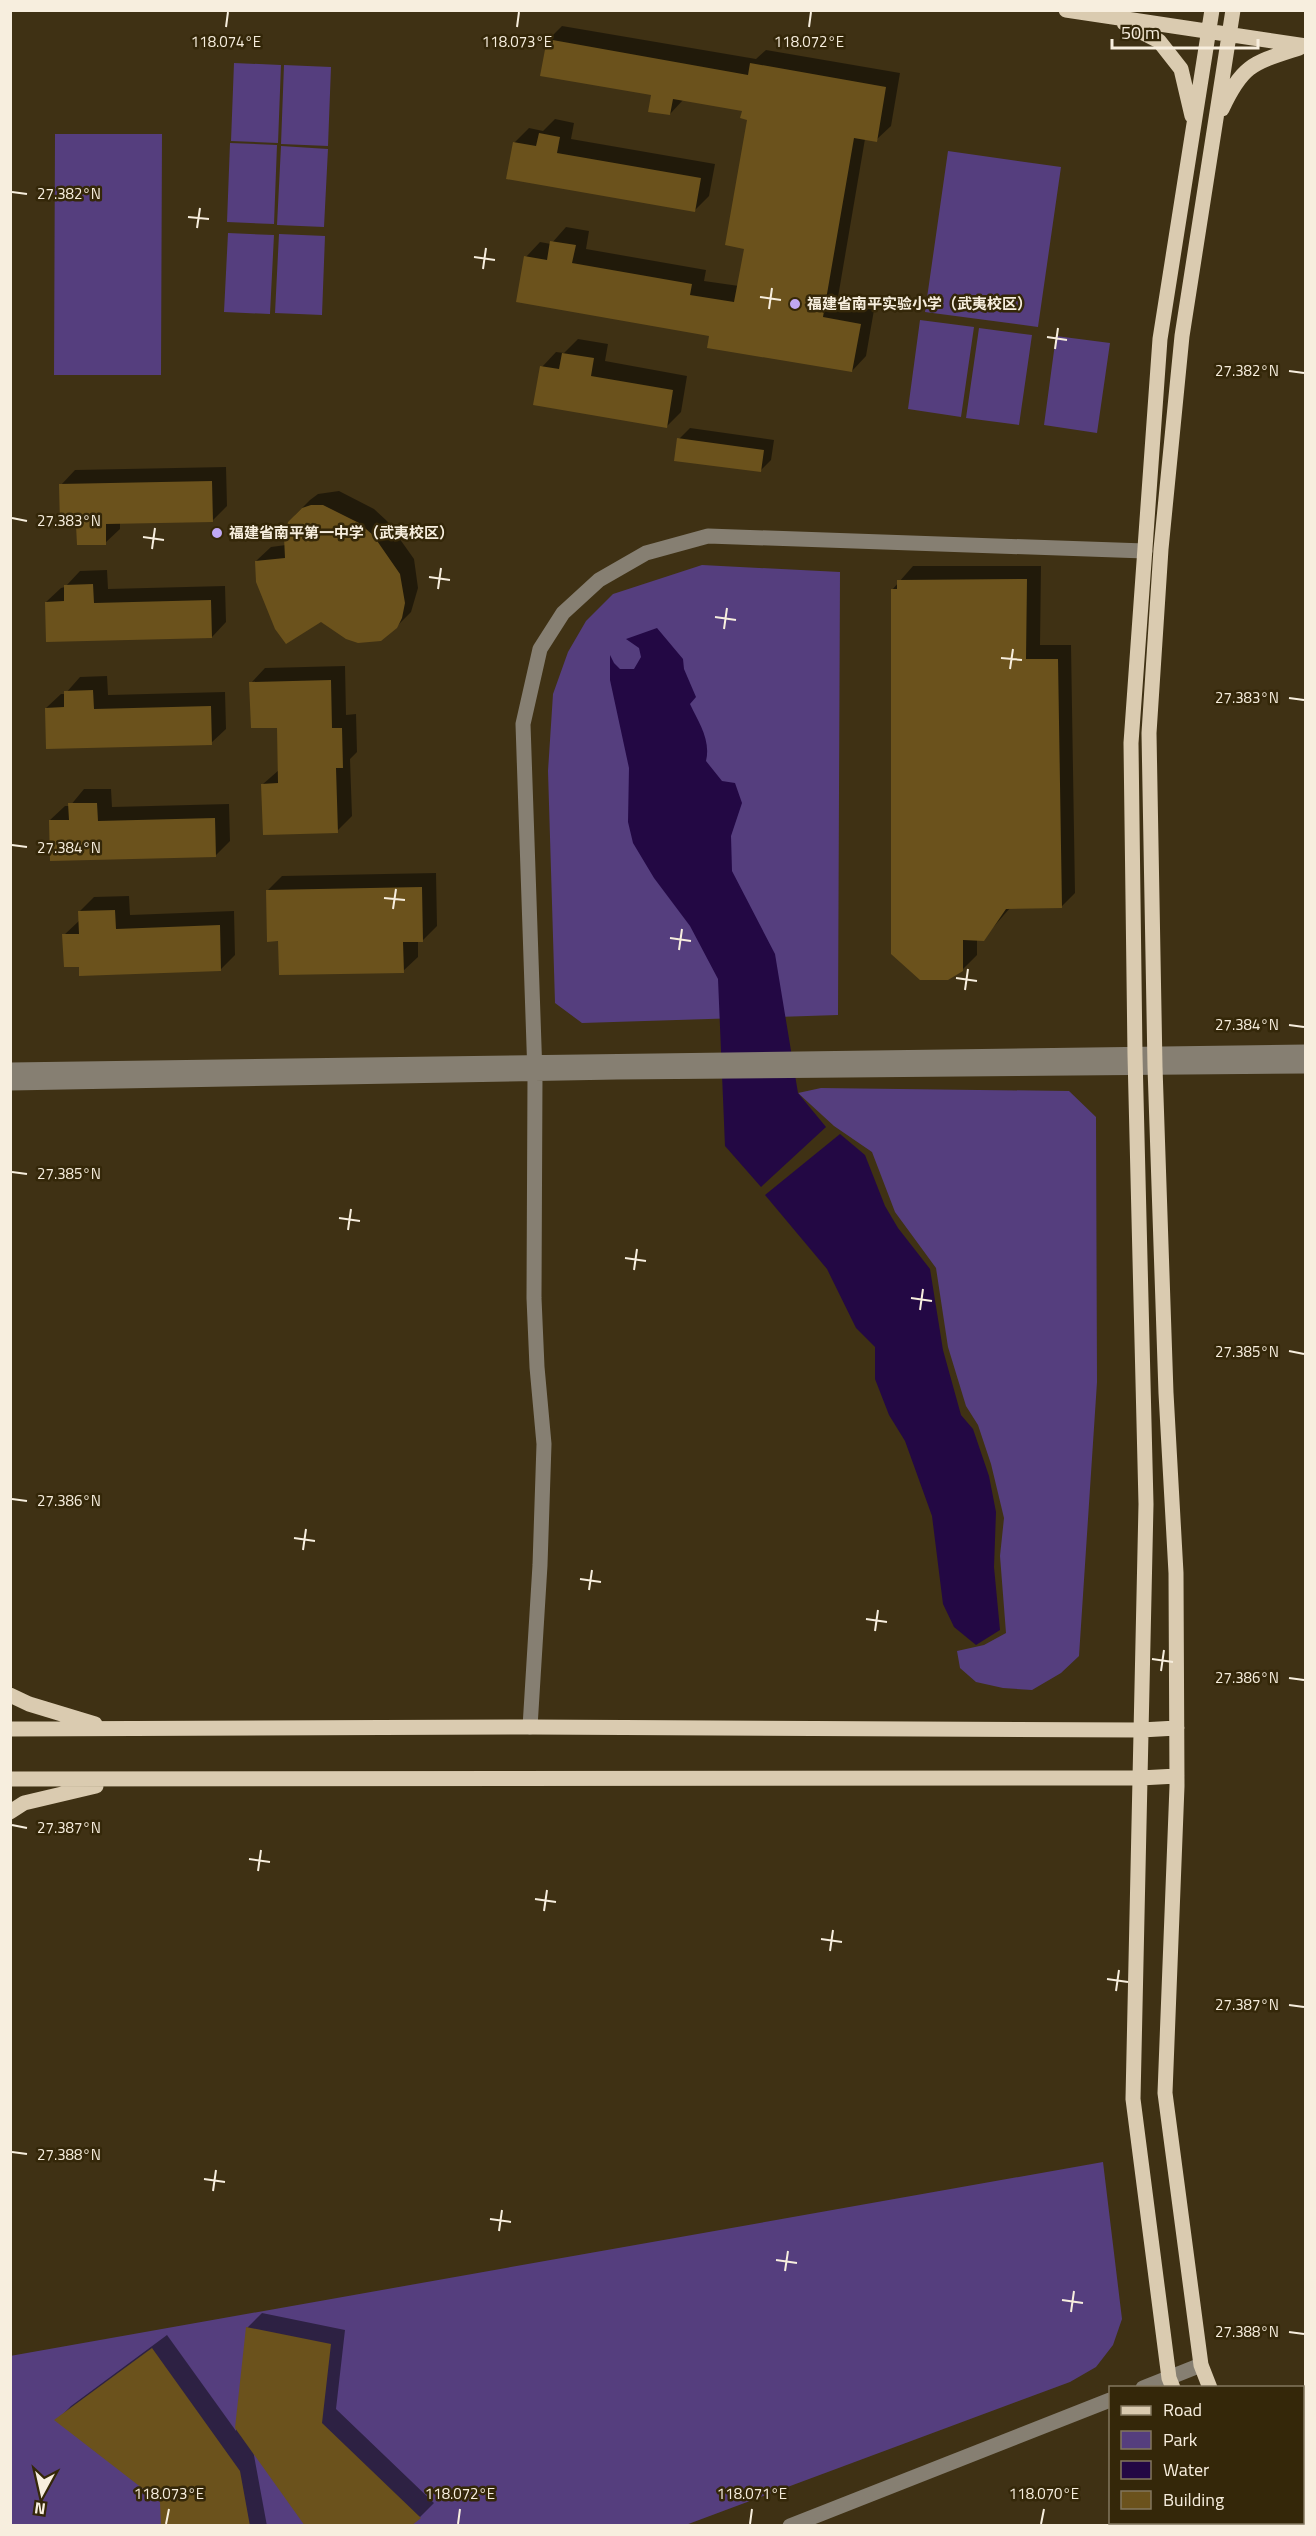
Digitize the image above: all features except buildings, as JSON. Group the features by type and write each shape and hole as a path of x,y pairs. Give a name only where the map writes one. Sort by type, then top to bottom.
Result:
{"main road":[{"path":"1066,10 1305,46"},
{"path":"1171,2383 1133,2099 1146,1504 1135,1061 1131,743 1160,339 1212,10"},
{"path":"1209,2386 1201,2365 1165,2093 1177,1776 1176,1573 1166,1393 1155,1061 1149,733 1161,549 1182,336 1233,10"},
{"path":"1114,18 1159,41 1181,69 1194,126"},
{"path":"1214,126 1235,82 1256,62 1305,46"},
{"path":"10,1695 47,1710 115,1729"},
{"path":"10,1729 530,1727 1141,1730 1177,1728"},
{"path":"10,1779 1140,1778 1177,1776"},
{"path":"10,1812 24,1803 64,1792 133,1779"}],"street":[{"path":"530,1727 540,1565 544,1444 534,1298 534,1068 524,724 540,650 563,613 599,580 646,553 708,536 1145,551"},
{"path":"1155,1061 1305,1052"},
{"path":"10,1070 534,1068 1135,1061 1305,1066"},
{"path":"10,1083 534,1068"},
{"path":"1154,2386 1171,2383 1201,2365"},
{"path":"790,2526 1109,2400"}],"green space":[{"path":"234,63 281,65 278,143 231,141"},
{"path":"284,65 331,67 328,146 281,144"},
{"path":"55,134 162,134 161,375 54,375"},
{"path":"230,143 277,145 274,224 227,222"},
{"path":"281,146 328,149 324,227 277,225"},
{"path":"948,151 1061,167 1038,327 925,312"},
{"path":"228,233 274,235 270,314 224,312"},
{"path":"279,234 325,236 322,315 275,313"},
{"path":"920,320 974,327 961,417 908,409"},
{"path":"979,328 1032,335 1019,425 966,418"},
{"path":"1056,336 1110,343 1097,433 1044,425"},
{"path":"702,565 840,572 838,1015 582,1023 555,1003 548,771 553,694 568,652 586,621 613,594"},
{"path":"821,1088 1069,1091 1096,1117 1097,1382 1079,1656 1061,1673 1032,1690 1003,1688 976,1682 960,1668 957,1651 984,1645 1006,1633 1000,1556 1004,1518 991,1464 978,1425 966,1406 948,1347 936,1268 895,1212 872,1152 834,1126 798,1093"},
{"path":"1103,2162 1122,2319 1113,2345 1096,2367 1070,2382 683,2526 12,2525 10,2356"}],"water":[{"path":"657,628 683,659 684,669 696,697 690,704 706,739 706,761 722,781 735,783 742,803 731,836 732,871 775,954 798,1093 826,1127 761,1187 725,1146 718,979 690,926 654,878 633,843 628,822 629,768 610,680 610,655 620,669 634,669 641,657 639,648 626,639"},
{"path":"840,1134 865,1155 885,1206 898,1228 930,1269 943,1350 961,1415 973,1429 989,1476 996,1512 994,1567 1000,1630 976,1645 954,1627 943,1604 932,1516 905,1441 889,1415 875,1379 875,1347 856,1328 827,1269 765,1195"}],"place":[{"name":"福建省南平实验小学（武夷校区）","path":"795,304"},
{"name":"福建省南平第一中学（武夷校区）","path":"217,533"}]}
